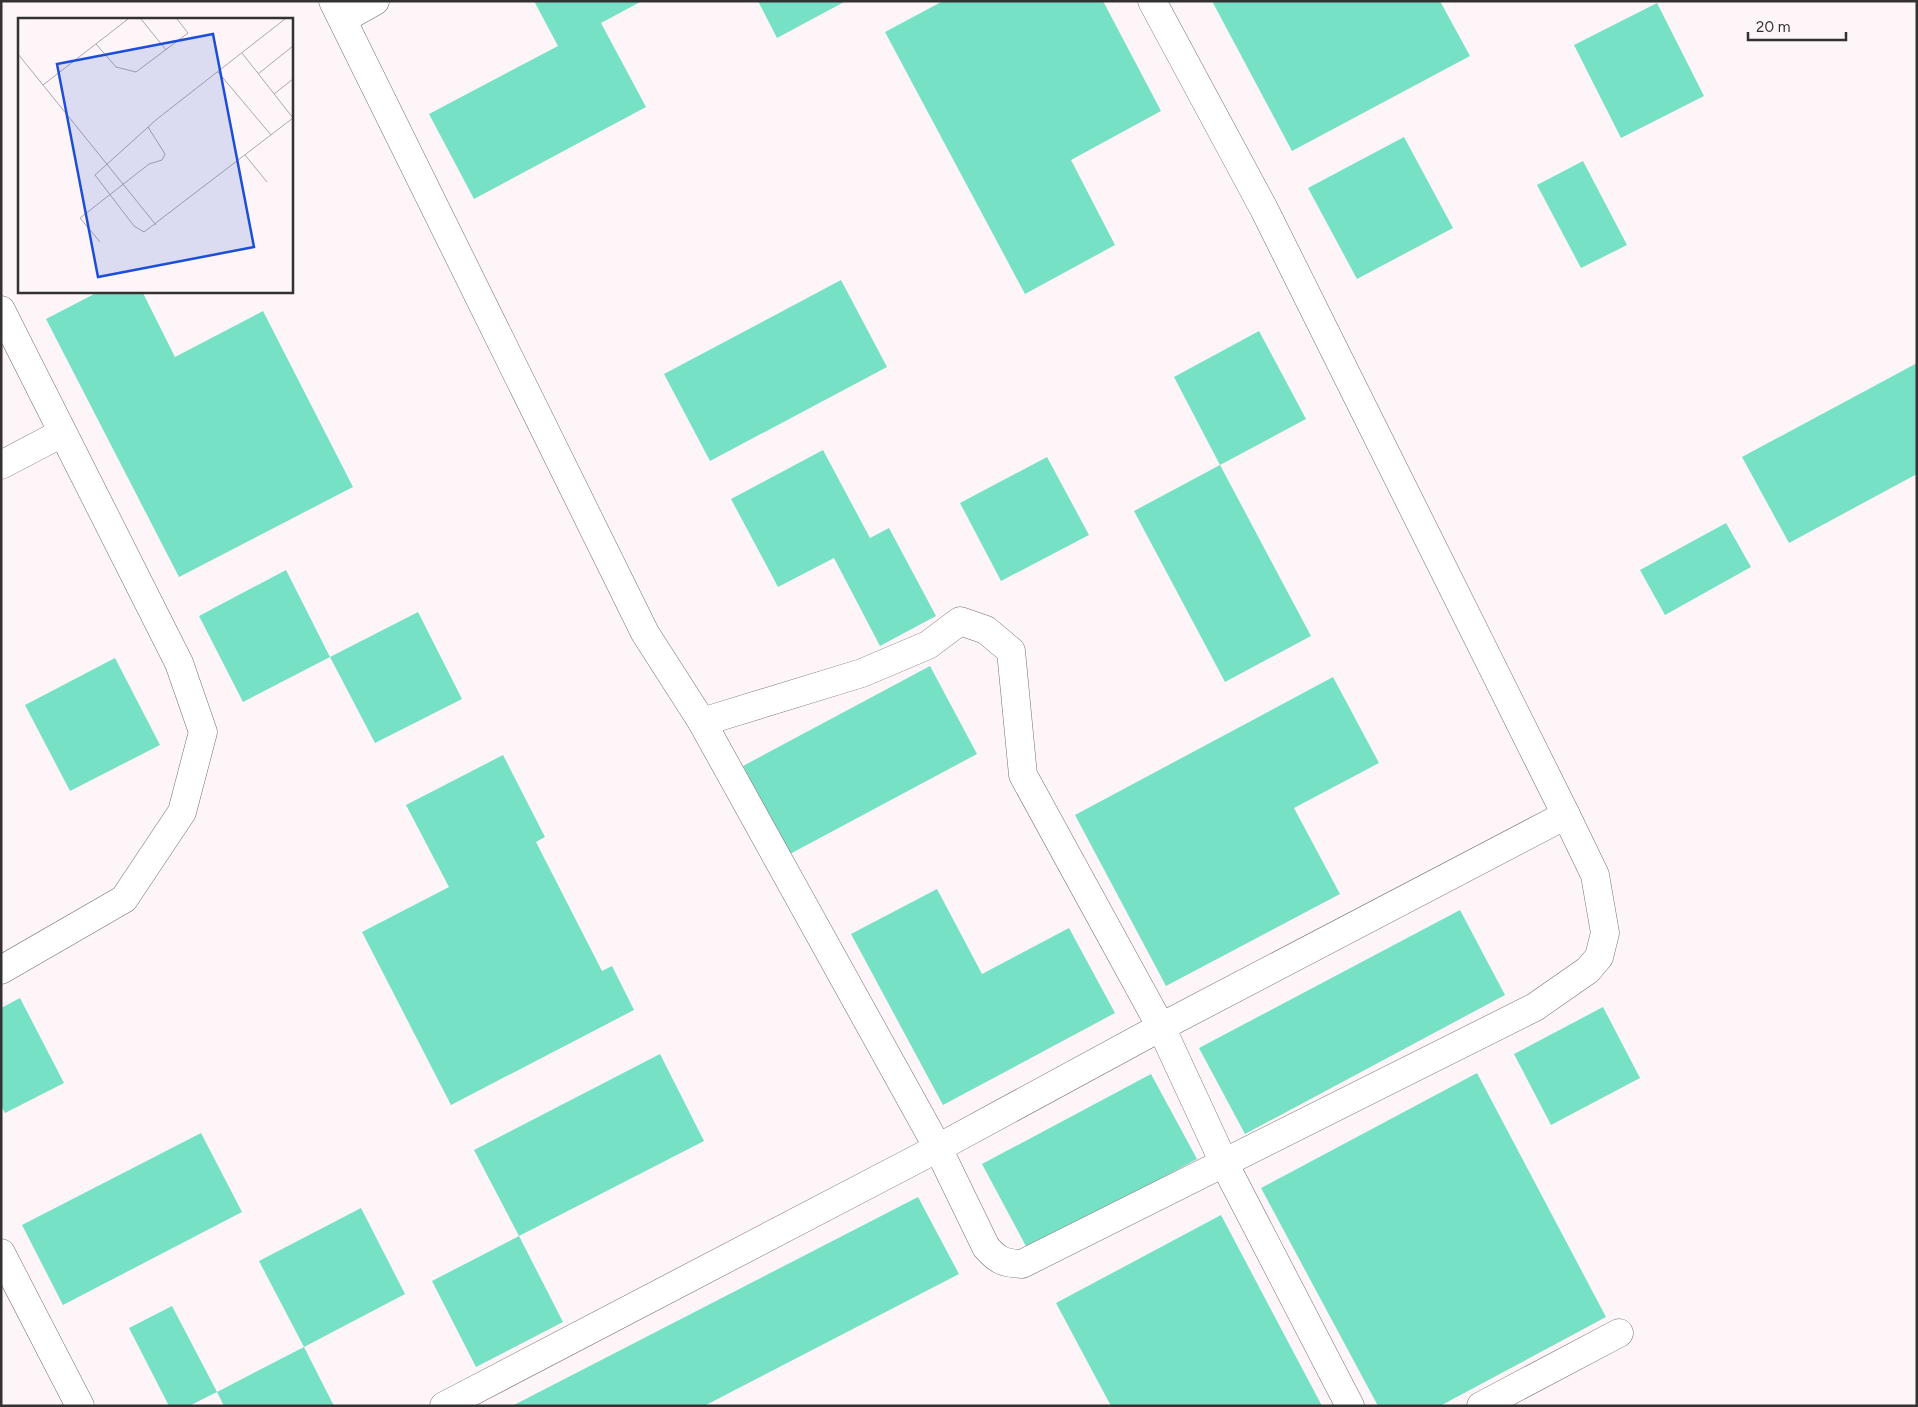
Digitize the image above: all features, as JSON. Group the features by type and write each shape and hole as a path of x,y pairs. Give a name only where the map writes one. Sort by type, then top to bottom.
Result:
{"street":[{"path":"375,1 338,10 645,633 702,722 938,1148 986,1248 995,1258 1007,1263 1022,1264 1535,1007 1588,970 1599,957 1605,933 1595,875 1566,815 1264,209 1152,1"},
{"path":"1,310 179,663 203,732 182,812 124,899 1,970"},
{"path":"1,465 62,433"},
{"path":"702,722 862,673 928,645 960,622 986,630 1011,651 1023,774 1161,1027 1224,1163 1350,1406"},
{"path":"444,1406 938,1148 1161,1027 1566,815"},
{"path":"1,1253 80,1406"},
{"path":"1481,1406 1619,1333"}],"building":[{"path":"534,1 642,1 601,23 646,107 474,199 429,114 558,46"},
{"path":"758,1 846,1 777,38"},
{"path":"943,1 1103,1 1161,111 1071,160 1115,245 1025,294 885,32"},
{"path":"1212,1 1440,1 1470,56 1292,151"},
{"path":"1657,3 1704,96 1621,138 1574,45"},
{"path":"1404,137 1453,228 1357,279 1308,188"},
{"path":"1583,161 1627,245 1581,268 1537,185"},
{"path":"841,280 887,367 710,461 664,374"},
{"path":"98,292 142,292 175,357 263,311 353,487 179,577 46,319"},
{"path":"1259,331 1306,419 1220,465 1174,377"},
{"path":"1917,363 1917,474 1789,543 1742,457"},
{"path":"823,450 870,538 889,528 936,616 880,646 834,558 778,587 731,499"},
{"path":"1047,457 1089,535 1001,581 960,503"},
{"path":"1220,465 1311,636 1225,682 1134,511"},
{"path":"1726,523 1751,567 1665,615 1640,570"},
{"path":"286,570 330,657 243,702 199,616"},
{"path":"418,612 462,699 375,743 330,657"},
{"path":"115,658 160,745 70,791 25,705"},
{"path":"930,666 977,754 790,854 743,766"},
{"path":"1333,677 1379,763 1294,808 1340,894 1166,986 1075,815"},
{"path":"503,755 545,837 536,842 602,971 612,966 634,1010 451,1105 362,932 449,887 406,805"},
{"path":"937,889 982,974 1069,928 1115,1013 943,1105 851,934"},
{"path":"1460,910 1505,995 1245,1134 1199,1048"},
{"path":"20,998 64,1083 5,1113 1,1106 1,1008"},
{"path":"1603,1007 1640,1078 1551,1125 1514,1054"},
{"path":"660,1054 704,1141 519,1236 474,1150"},
{"path":"1477,1073 1606,1317 1440,1406 1378,1406 1261,1188"},
{"path":"1151,1074 1197,1159 1028,1250 982,1164"},
{"path":"201,1133 242,1212 63,1305 22,1225"},
{"path":"918,1197 959,1274 704,1406 512,1406"},
{"path":"361,1208 405,1294 304,1347 259,1261"},
{"path":"1221,1215 1322,1406 1111,1406 1056,1303"},
{"path":"519,1236 563,1322 476,1367 432,1281"},
{"path":"172,1306 217,1392 189,1406 169,1406 129,1328"},
{"path":"304,1347 334,1406 224,1406 217,1392"}]}
